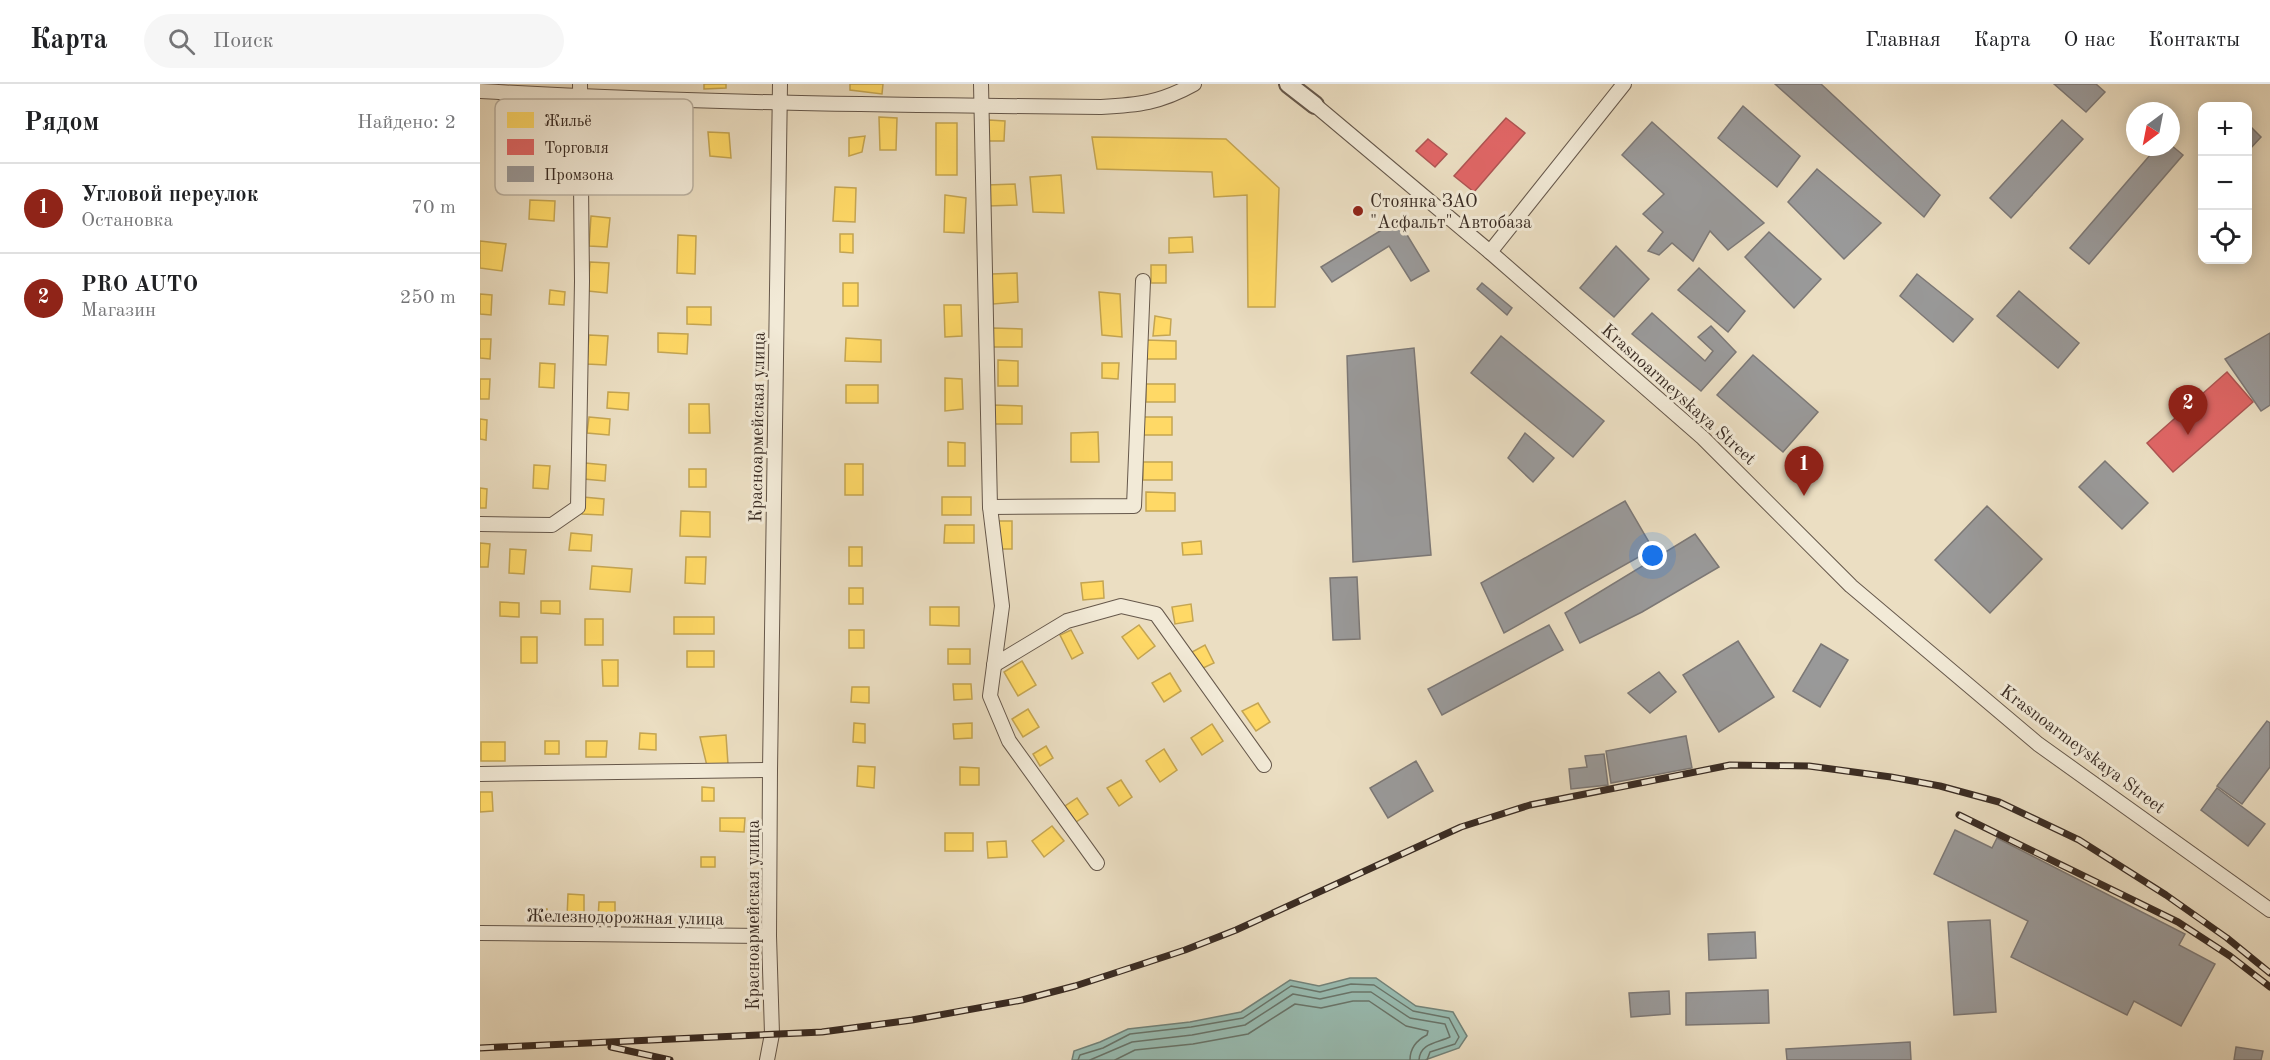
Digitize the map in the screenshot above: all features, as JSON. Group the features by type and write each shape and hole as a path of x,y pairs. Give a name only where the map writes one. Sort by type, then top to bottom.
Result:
{"street":[{"name":"Красноармейская улица","path":"767,1060 772,1034 770,770 780,84"},
{"path":"981,84 990,507 1002,606 990,696 1009,741 1097,863"},
{"path":"480,91 580,91 780,103 1101,107 1140,104 1171,97 1194,84"},
{"name":"Krasnoarmeyskaya Street","path":"1288,84 1490,252 1703,438 1851,586 2038,744 2270,910"},
{"path":"1490,252 1624,84"},
{"path":"480,524 552,525 578,507 581,195"},
{"path":"990,507 1134,506 1143,281"},
{"path":"994,665 1067,621 1121,606 1156,614 1264,765"},
{"path":"480,774 770,770"},
{"name":"Железнодорожная улица","path":"480,933 770,936"}],"water":[{"path":"1350,978 1376,978 1416,1006 1453,1012 1467,1036 1459,1048 1425,1060 1072,1060 1074,1051 1128,1029 1190,1022 1241,1012 1290,980 1319,986"}],"building: Жильё":[{"path":"704,84 726,84 726,88 704,89"},
{"path":"850,84 883,84 882,94 850,90"},
{"path":"879,117 897,118 896,150 880,150"},
{"path":"989,120 1005,121 1004,141 989,141"},
{"path":"936,123 957,123 957,175 936,175"},
{"path":"708,132 729,133 731,158 710,156"},
{"path":"865,136 862,152 849,156 849,138"},
{"path":"1092,137 1226,139 1279,188 1275,307 1248,307 1247,195 1214,197 1212,172 1097,169"},
{"path":"1061,175 1064,213 1033,212 1030,177"},
{"path":"1015,184 1017,205 988,206 987,185"},
{"path":"835,187 856,188 855,222 833,221"},
{"path":"945,195 966,198 964,233 944,232"},
{"path":"530,200 555,201 554,221 529,219"},
{"path":"591,216 610,218 607,247 589,246"},
{"path":"840,234 853,234 853,253 840,252"},
{"path":"678,235 696,236 695,274 677,273"},
{"path":"1192,237 1193,252 1169,253 1169,238"},
{"path":"480,241 506,244 502,271 480,268"},
{"path":"590,262 609,263 607,293 588,291"},
{"path":"1151,265 1166,265 1166,283 1151,283"},
{"path":"1017,273 1018,302 993,304 992,274"},
{"path":"843,283 858,283 858,306 843,306"},
{"path":"550,290 565,292 564,305 549,304"},
{"path":"1099,292 1120,294 1122,337 1102,335"},
{"path":"480,294 492,295 491,315 480,314"},
{"path":"944,305 961,305 962,336 945,337"},
{"path":"687,307 711,307 711,325 687,324"},
{"path":"1155,316 1171,319 1170,335 1153,336"},
{"path":"993,328 1022,329 1022,347 992,347"},
{"path":"658,333 688,334 687,354 658,352"},
{"path":"589,335 608,336 606,365 587,364"},
{"path":"846,338 881,340 881,362 845,361"},
{"path":"480,339 491,339 490,359 480,358"},
{"path":"1146,340 1176,341 1176,359 1146,359"},
{"path":"998,360 1018,361 1018,386 998,386"},
{"path":"540,363 555,364 554,388 539,387"},
{"path":"1102,363 1119,363 1118,379 1102,378"},
{"path":"945,378 962,379 963,409 945,411"},
{"path":"480,379 490,379 489,399 480,399"},
{"path":"1146,384 1175,384 1175,402 1146,402"},
{"path":"846,385 878,385 878,403 846,403"},
{"path":"608,392 629,393 628,410 607,408"},
{"path":"689,404 709,404 710,433 689,433"},
{"path":"993,405 1022,406 1022,424 993,424"},
{"path":"589,417 610,419 609,435 587,433"},
{"path":"1143,417 1172,417 1172,435 1143,435"},
{"path":"480,419 487,420 486,440 480,439"},
{"path":"1098,432 1099,462 1071,462 1071,433"},
{"path":"948,442 965,443 965,466 948,466"},
{"path":"1143,462 1172,462 1172,480 1143,480"},
{"path":"585,463 606,465 605,481 584,479"},
{"path":"845,464 863,464 863,495 845,495"},
{"path":"534,465 550,466 548,489 533,488"},
{"path":"689,469 706,469 706,487 689,487"},
{"path":"480,488 487,489 486,508 480,508"},
{"path":"1146,492 1175,493 1175,511 1146,511"},
{"path":"583,497 604,499 603,515 582,514"},
{"path":"942,497 971,497 971,515 942,515"},
{"path":"681,511 710,512 710,537 680,536"},
{"path":"997,521 1012,521 1012,549 996,549"},
{"path":"945,525 974,525 974,543 944,543"},
{"path":"571,533 592,535 591,551 569,550"},
{"path":"1201,541 1202,554 1183,555 1182,543"},
{"path":"480,543 490,544 488,567 480,567"},
{"path":"849,547 862,547 862,566 849,566"},
{"path":"510,549 526,550 524,574 509,573"},
{"path":"686,557 706,557 705,584 685,583"},
{"path":"592,566 632,569 630,592 590,589"},
{"path":"1103,581 1104,598 1083,600 1081,583"},
{"path":"849,588 863,588 863,604 849,604"},
{"path":"541,601 560,601 560,614 541,613"},
{"path":"500,602 519,603 519,617 500,616"},
{"path":"1191,604 1193,621 1175,624 1172,607"},
{"path":"930,607 959,607 959,626 930,625"},
{"path":"674,617 714,617 714,634 674,634"},
{"path":"585,619 603,619 603,645 585,645"},
{"path":"1139,625 1155,646 1138,659 1122,637"},
{"path":"849,630 864,630 864,648 849,648"},
{"path":"1071,630 1083,653 1072,659 1060,635"},
{"path":"521,637 537,637 537,663 521,663"},
{"path":"1205,645 1214,663 1201,669 1192,652"},
{"path":"948,649 970,649 970,664 948,664"},
{"path":"687,651 714,651 714,667 687,667"},
{"path":"602,660 618,660 618,686 603,686"},
{"path":"1022,661 1036,685 1018,696 1004,672"},
{"path":"1170,673 1181,691 1164,702 1152,683"},
{"path":"953,684 971,684 972,699 954,700"},
{"path":"852,687 869,687 869,703 851,702"},
{"path":"1258,703 1270,722 1256,731 1242,711"},
{"path":"1028,709 1039,727 1023,737 1012,719"},
{"path":"854,723 865,724 865,743 853,742"},
{"path":"972,723 972,738 954,739 953,724"},
{"path":"1212,724 1223,741 1202,755 1191,738"},
{"path":"640,733 656,734 656,750 639,749"},
{"path":"726,735 728,764 707,766 700,737"},
{"path":"545,741 559,741 559,754 545,754"},
{"path":"586,741 607,741 606,757 586,757"},
{"path":"481,742 505,742 505,761 481,761"},
{"path":"1046,746 1053,758 1040,766 1033,754"},
{"path":"1164,749 1177,770 1160,782 1146,761"},
{"path":"858,766 875,767 874,788 857,786"},
{"path":"960,767 979,768 979,785 960,785"},
{"path":"1121,780 1132,797 1119,806 1107,788"},
{"path":"702,787 714,788 714,801 702,801"},
{"path":"480,792 492,792 493,811 480,812"},
{"path":"1077,798 1088,814 1076,822 1065,806"},
{"path":"720,818 745,818 744,832 720,831"},
{"path":"1052,826 1064,841 1044,857 1032,841"},
{"path":"945,833 973,833 973,851 945,851"},
{"path":"1006,841 1007,857 988,858 987,842"},
{"path":"701,857 715,857 715,867 701,867"},
{"path":"568,894 584,895 584,918 567,918"},
{"path":"599,902 615,902 615,919 598,919"},
{"path":"530,909 547,909 547,923 530,923"}],"building: Торговля":[{"path":"1506,118 1525,133 1474,192 1454,176"},
{"path":"1428,139 1447,154 1435,167 1416,151"},
{"path":"2227,372 2253,402 2173,472 2147,443"}],"building: Промзона":[{"path":"1775,84 1821,84 1940,195 1924,217"},
{"path":"2054,84 2096,84 2105,92 2086,112"},
{"path":"1743,106 1800,156 1777,187 1718,138"},
{"path":"2062,120 2083,139 2011,218 1990,198"},
{"path":"1652,122 1764,223 1728,250 1710,231 1693,261 1672,243 1659,255 1648,251 1663,232 1643,214 1664,194 1622,155"},
{"path":"2252,128 2261,137 2252,147"},
{"path":"2180,152 2183,155 2089,264 2070,248 2149,156 2180,156"},
{"path":"1817,169 1881,223 1844,259 1788,202"},
{"path":"1398,220 1429,271 1411,281 1389,246 1332,282 1321,267"},
{"path":"1769,232 1821,279 1794,308 1745,257"},
{"path":"1616,246 1649,279 1614,317 1580,288"},
{"path":"1699,268 1745,311 1728,332 1678,290"},
{"path":"1917,274 1973,319 1953,342 1900,296"},
{"path":"1482,283 1512,308 1507,315 1477,289"},
{"path":"2019,291 2079,343 2058,368 1997,316"},
{"path":"1652,313 1705,361 1713,351 1698,337 1711,326 1736,352 1701,391 1632,334"},
{"path":"2270,333 2270,405 2261,411 2225,359"},
{"path":"1501,336 1604,421 1573,457 1471,373"},
{"path":"1414,348 1431,555 1353,562 1347,356"},
{"path":"1753,355 1818,412 1783,452 1717,395"},
{"path":"1525,433 1554,458 1533,482 1508,458"},
{"path":"2105,461 2148,503 2122,529 2079,487"},
{"path":"1625,501 1653,549 1504,633 1481,583"},
{"path":"1987,506 2042,559 1990,613 1935,560"},
{"path":"1695,534 1719,567 1642,612 1580,643 1565,613"},
{"path":"1357,577 1360,639 1333,640 1330,578"},
{"path":"1549,625 1563,650 1442,715 1428,689"},
{"path":"1738,641 1774,697 1719,732 1683,675"},
{"path":"1821,644 1848,660 1820,707 1793,691"},
{"path":"1659,672 1676,692 1650,713 1628,693"},
{"path":"2267,721 2270,723 2270,767 2242,804 2217,786"},
{"path":"1686,736 1692,768 1611,783 1606,751"},
{"path":"1604,754 1608,785 1571,789 1569,769 1587,767 1585,756"},
{"path":"1416,761 1433,791 1388,818 1370,788"},
{"path":"2217,788 2265,824 2248,846 2201,810"},
{"path":"1955,830 1992,848 1997,838 2185,934 2179,945 2215,964 2181,1026 2134,1001 2127,1015 2011,957 2028,921 1934,874"},
{"path":"1990,920 1996,1012 1954,1015 1948,922"},
{"path":"1755,932 1756,958 1709,960 1708,934"},
{"path":"1768,990 1769,1023 1686,1025 1686,993"},
{"path":"1669,991 1670,1014 1631,1017 1629,993"},
{"path":"1910,1042 1911,1060 1787,1060 1786,1049"},
{"path":"2236,1047 2263,1051 2261,1060 2234,1060"}],"railway":[{"path":"480,1048 822,1032 912,1020 1022,1000 1075,986 1185,950 1236,930 1461,827 1530,805 1730,765 1809,766 1891,777 1940,786 1999,802 2079,840 2166,895 2227,938 2270,973"},
{"path":"1959,815 2178,922 2230,956 2270,987"},
{"path":"611,1047 670,1060"}],"place":[{"name":"Стоянка ЗАО \"Асфальт\" Автобаза","path":"1358,211"},
{"name":"PRO AUTO","path":"2188,435"},
{"name":"Угловой переулок","path":"1804,496"}]}
